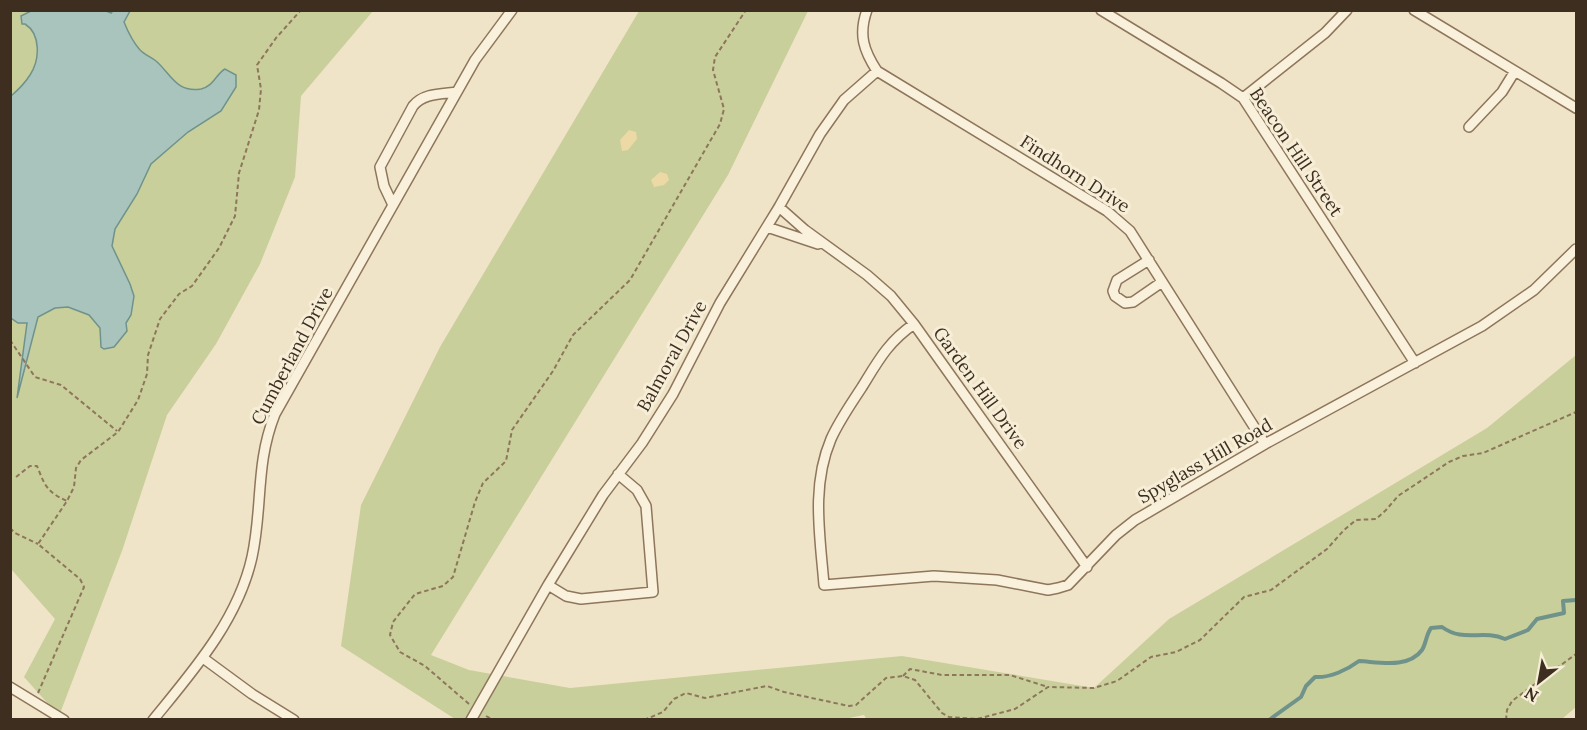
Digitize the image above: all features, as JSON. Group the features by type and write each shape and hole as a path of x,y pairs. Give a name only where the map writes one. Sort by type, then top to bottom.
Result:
{"street":[{"name":"Cumberland Drive","path":"153,720 203,658 230,613 246,579 256,534 261,466 268,432 275,414 475,60 512,10"},
{"path":"867,10 862,40 866,53 877,72"},
{"name":"Beacon Hill Street","path":"1101,10 1221,82 1243,98 1415,363"},
{"path":"1243,98 1325,33 1347,10"},
{"path":"1414,10 1576,108"},
{"path":"1469,127 1502,92 1515,71"},
{"name":"Balmoral Drive","path":"471,720 548,585 618,474 664,409 720,303 832,115 844,100 877,72"},
{"name":"Findhorn Drive","path":"877,72 1107,211 1130,231 1265,444"},
{"path":"393,205 384,186 380,167 413,106 427,96 458,92"},
{"name":"Garden Hill Drive","path":"779,207 891,296 914,324 1087,567"},
{"name":"Garden Hill Drive","path":"767,227 826,246"},
{"name":"Spyglass Hill Road","path":"914,324 887,346 841,422 826,454 821,470 818,501 824,585 934,576 997,580 1048,590 1068,585 1123,528 1265,444 1482,326 1527,295 1576,249"},
{"path":"1149,260 1117,280 1113,291 1115,296 1125,303 1133,302 1162,282"},
{"path":"548,585 566,596 581,599 653,592 646,506 638,490 618,474"},
{"path":"203,658 252,694 294,720"},
{"path":"10,687 64,720"}],"path":[{"path":"38,544 74,488 76,468 81,460 118,432 138,400 147,374 148,355 160,319 178,294 192,286 219,248 235,216 239,173 259,110 261,89 257,65 276,38 301,10"},
{"path":"492,720 476,710 425,666 400,652 390,635 393,622 415,594 443,586 453,577 475,502 483,483 506,461 512,430 554,371 573,335 630,280 720,124 724,109 713,70 715,57 746,10"},
{"path":"10,340 35,377 61,385 118,432"},
{"path":"903,676 910,669 942,675 1010,675 1048,687 1094,688 1117,681 1151,657 1176,652 1200,640 1244,597 1271,590 1328,549 1356,520 1376,519 1398,496 1449,462 1463,456 1483,453 1576,412"},
{"path":"16,477 30,466 37,466 53,495 67,501"},
{"path":"10,528 15,533 38,544 81,579 84,587 34,701"},
{"path":"1506,720 1507,710 1512,702 1576,654"},
{"path":"644,720 663,712 675,699 686,693 705,698 767,686 827,702 856,705 886,678 903,676 915,680 942,714 949,717 977,719 1016,709 1048,687"},
{"path":"566,720 571,720"}],"green space":[{"path":"10,11 373,11 301,96 295,177 260,264 216,344 167,415 122,551 59,716 24,677 55,619 11,569"},
{"path":"639,11 808,11 728,175 431,655 469,670 570,688 902,656 1094,688 1169,619 1487,428 1576,355 1576,707 1562,719 867,720 864,715 839,720 455,719 341,646 361,505 440,347"}],"sand":[{"path":"629,130 636,132 637,139 628,150 622,151 620,140"},
{"path":"660,172 667,174 669,180 664,185 654,187 651,180"}],"water":[{"path":"104,10 111,13 130,11 124,22 135,44 180,85 186,88 201,89 212,83 225,69 236,75 236,87 221,111 188,132 151,164 137,194 115,229 112,246 134,296 131,315 126,323 127,331 114,347 104,349 101,347 100,328 89,315 68,307 55,308 38,317 17,398 27,323 18,323 11,318 11,96 30,75 37,55 34,34 30,28 22,24 21,16 31,11"}],"waterway":[{"path":"1269,720 1301,697 1306,686 1315,677 1338,673 1359,661 1393,663 1409,660 1422,650 1431,628 1442,627 1458,634 1489,635 1505,639 1528,630 1537,619 1564,613 1563,601 1576,600"}]}
